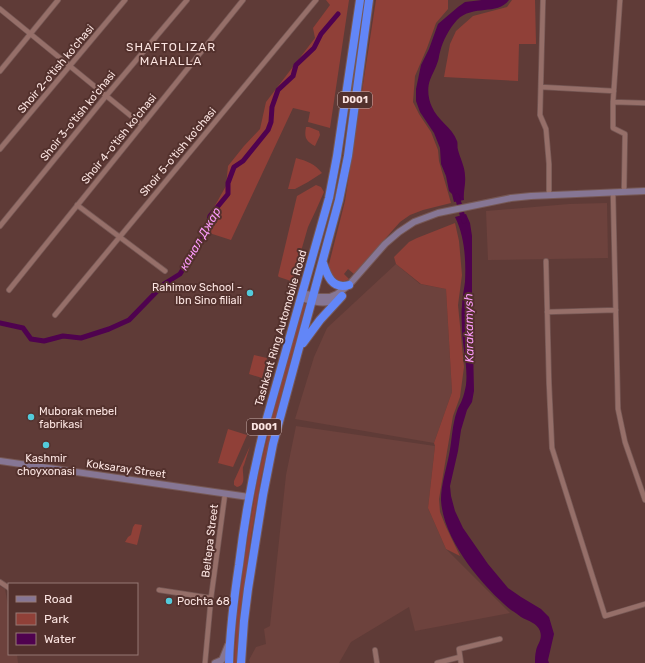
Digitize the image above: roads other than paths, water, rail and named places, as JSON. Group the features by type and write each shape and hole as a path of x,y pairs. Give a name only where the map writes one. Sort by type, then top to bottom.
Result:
{"highway":[{"name":"Tashkent Ring Automobile Road","path":"225,662 230,640 236,582 249,497 263,432 328,198 337,156 360,0"},
{"name":"D001","path":"241,663 248,589 264,489 275,437 339,200 348,156 369,0"},
{"path":"328,198 339,200"},
{"path":"323,262 326,273 332,281 340,286 349,285"},
{"path":"299,350 320,320 342,296"}],"main road":[{"path":"313,298 333,296 340,292 349,285 385,244 399,232 421,219 479,206 549,195 645,191"},
{"path":"302,295 313,298 319,302 337,300 389,245 402,234 424,221 447,212"},
{"name":"Koksaray Street","path":"0,461 249,497"},
{"path":"215,663 225,662"}],"street":[{"path":"0,71 58,0"},
{"name":"Shoir 2-o'tish ko'chasi","path":"0,149 125,0"},
{"name":"Shoir 3-o'tish ko'chasi","path":"0,226 106,96 187,0"},
{"name":"Shoir 4-o'tish ko'chasi","path":"9,290 243,0"},
{"name":"Shoir 5-o'tish ko'chasi","path":"55,315 316,0"},
{"path":"542,0 540,115 546,129 549,164 549,195"},
{"path":"620,0 613,102 613,128 625,134 624,192"},
{"path":"0,9 142,125"},
{"path":"541,87 614,91"},
{"path":"613,102 645,103"},
{"path":"612,192 618,409 625,442 645,500"},
{"path":"77,206 165,271"},
{"path":"546,261 552,448 605,616 645,604"},
{"path":"547,312 616,310"},
{"name":"Beltepa Street","path":"205,663 211,598 225,494"},
{"path":"159,590 211,598"},
{"path":"462,663 459,649 500,639"},
{"path":"375,650 377,663"},
{"path":"437,663 460,657"}],"water":[{"path":"482,0 509,0 498,8 470,12 457,20 449,31 441,48 437,64 428,86 428,94 434,112 455,136 464,169 464,200 454,202 441,164 440,148 434,133 420,112 416,101 416,89 421,65 429,49 438,24 465,2"},
{"path":"466,214 470,223 472,236 474,391 472,402 467,410 461,430 450,486 451,496 455,511 463,528 488,564 508,588 541,609 549,617 554,634 548,660 549,663 535,663 536,651 541,637 539,628 535,624 511,610 488,588 456,546 443,515 441,494 454,422 466,385 462,315 462,300 465,282 465,257 461,233 455,217"}],"waterway":[{"name":"канал Джар","path":"0,323 23,328 31,339 44,341 63,336 81,338 109,329 129,320 164,284 180,274 207,231 210,216 228,194 228,183 234,167 243,161 268,130 271,122 272,107 278,90 293,76 296,65 314,48 321,34 338,14"},
{"name":"Karakamysh","path":"457,196 464,221"}],"place":[{"name":"Rahimov School - Ibn Sino filiali","path":"250,293"},
{"name":"Muborak mebel fabrikasi","path":"31,417"},
{"name":"Kashmir choyxonasi","path":"46,445"},
{"name":"Pochta 68","path":"169,601"}],"district":[{"name":"SHAFTOLIZAR MAHALLA","path":"171,54"}]}
